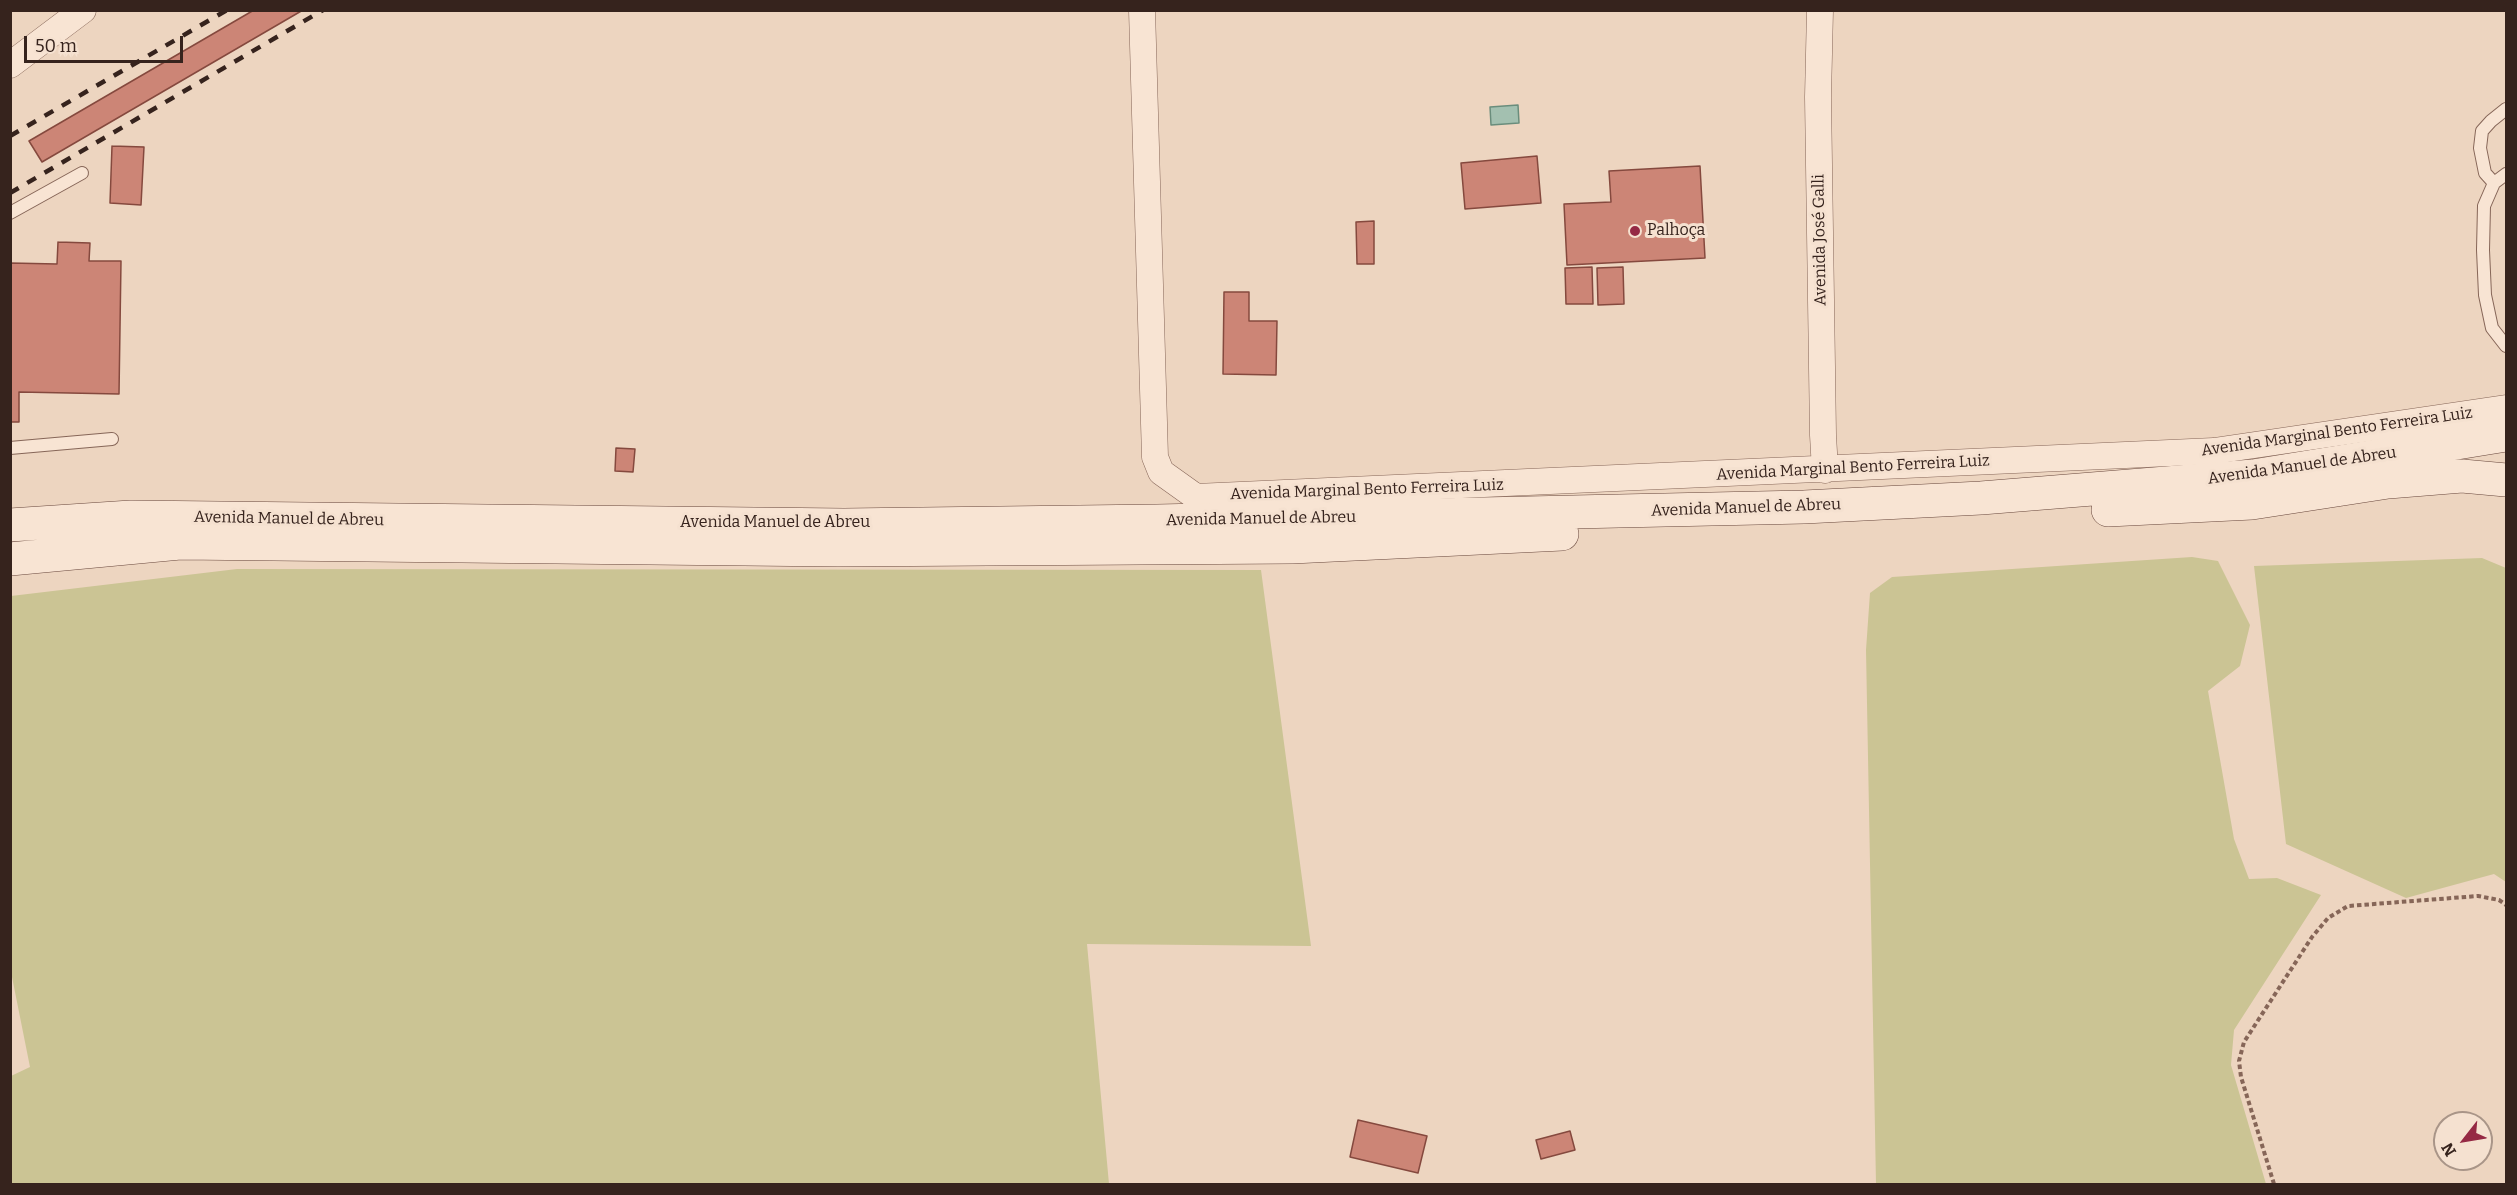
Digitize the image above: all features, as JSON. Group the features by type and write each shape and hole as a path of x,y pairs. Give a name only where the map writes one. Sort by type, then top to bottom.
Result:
{"main road":[{"name":"Avenida Manuel de Abreu","path":"10,525 131,517 844,525 1157,521 1804,507 1981,498 2253,476 2506,435"},
{"name":"Avenida Manuel de Abreu","path":"10,559 180,543 838,550 1292,547 2252,503 2388,482 2462,476 2506,480"}],"street":[{"path":"10,65 82,10"},
{"name":"Avenida Marginal Bento Ferreira Luiz","path":"1142,10 1155,457 1161,472 1196,497 2214,452 2506,408"},
{"name":"Avenida José Galli","path":"1820,10 1818,97 1823,435 1826,470"}],"lane":[{"path":"2494,183 2485,173 2480,148 2482,131 2491,120 2506,109"},
{"path":"10,213 82,173"},
{"path":"2506,174 2494,183 2484,206 2482,250 2485,295 2492,328 2506,346"},
{"path":"10,448 112,439"}],"path":[{"path":"2274,1185 2241,1077 2239,1061 2244,1042 2312,937 2328,918 2348,906 2478,896 2499,900 2506,905"}],"shaded area":[{"path":"1518,105 1519,123 1491,125 1490,107"},
{"path":"2192,557 2218,561 2250,625 2240,666 2208,691 2234,839 2249,879 2277,878 2321,895 2234,1030 2231,1065 2266,1184 1876,1184 1866,650 1870,593 1892,577"},
{"path":"2482,558 2506,568 2506,882 2494,874 2406,898 2286,844 2254,566"},
{"path":"237,569 1261,570 1311,946 1087,944 1109,1184 11,1184 11,1076 30,1067 10,967 11,596"}],"building":[{"path":"254,10 303,10 42,162 29,141"},
{"path":"112,146 144,147 141,205 110,203"},
{"path":"1537,156 1541,203 1465,209 1461,163"},
{"name":"Palhoça","path":"1700,166 1705,258 1567,265 1564,204 1611,202 1609,171"},
{"path":"1374,221 1374,264 1357,264 1356,222"},
{"path":"58,242 90,243 89,261 121,261 119,394 19,392 19,422 10,422 10,263 57,264"},
{"path":"1592,267 1593,304 1566,304 1565,268"},
{"path":"1623,267 1624,304 1598,305 1597,268"},
{"path":"1224,292 1249,292 1249,321 1277,321 1276,375 1223,374"},
{"path":"616,448 635,449 633,472 615,471"},
{"path":"1358,1120 1427,1136 1418,1173 1350,1157"},
{"path":"1570,1131 1575,1150 1541,1159 1536,1140"}],"railway":[{"path":"10,136 227,10"},
{"path":"10,193 323,10"}],"place":[{"name":"Palhoça","path":"1635,231"}]}
